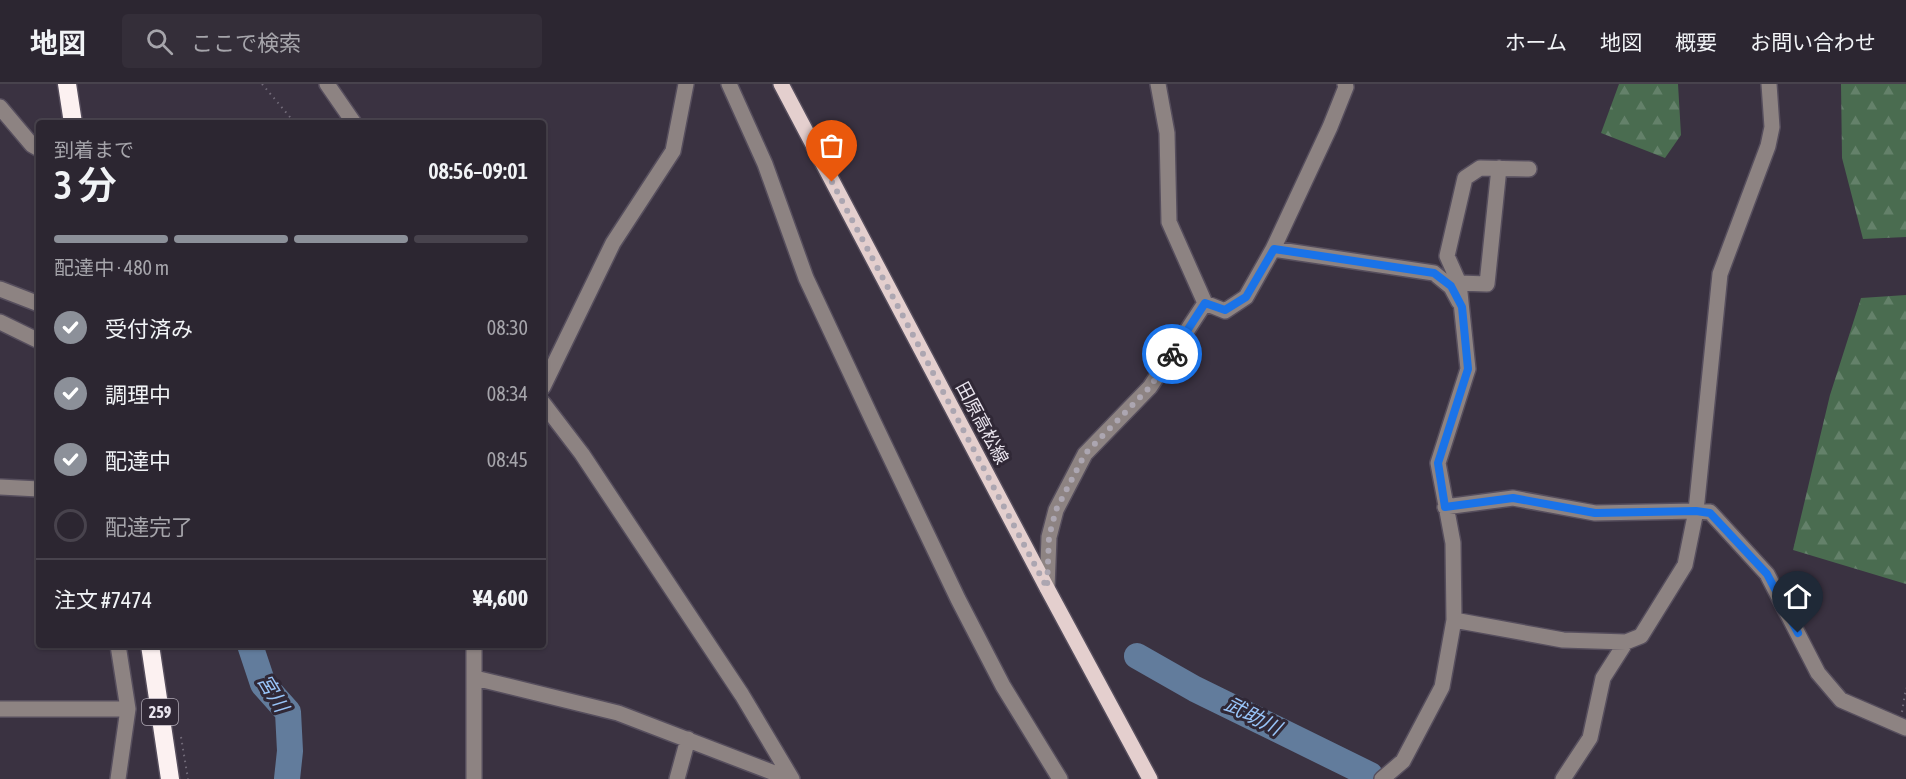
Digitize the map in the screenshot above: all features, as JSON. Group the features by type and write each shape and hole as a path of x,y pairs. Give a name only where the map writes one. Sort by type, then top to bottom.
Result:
{"highway":[{"path":"67,84 73,120"},
{"name":"259","path":"150,648 170,779"}],"main road":[{"name":"田原高松線","path":"781,84 1150,779"}],"street":[{"path":"327,84 352,120"},
{"path":"546,381 613,243 673,151 686,84"},
{"path":"729,84 765,164 806,278 878,432 993,666 1060,779"},
{"path":"1158,84 1167,133 1169,222 1205,303 1225,310 1246,297 1274,249 1330,127 1346,87 1345,84"},
{"path":"1454,620 1563,640 1626,642 1641,636 1685,565 1696,511 1720,274 1768,146 1772,127 1769,84"},
{"path":"0,107 36,147"},
{"path":"1393,776 1442,687 1454,620 1453,543 1438,463 1468,369 1459,283 1447,256 1465,178 1480,168 1529,169"},
{"path":"1459,283 1487,284 1499,168"},
{"path":"1274,249 1434,273 1451,286 1462,307"},
{"path":"0,289 36,303"},
{"path":"1047,588 1049,537 1056,510 1085,454 1150,387 1205,303"},
{"path":"0,322 36,340"},
{"path":"546,407 582,454 736,685 791,779"},
{"path":"0,487 36,489"},
{"path":"1445,507 1513,498 1595,513 1696,511 1710,513 1767,574 1818,673 1841,700 1903,726"},
{"path":"1563,779 1590,738 1603,678 1626,642"},
{"path":"118,648 128,709 118,779"},
{"path":"474,648 474,779"},
{"path":"475,678 618,713 791,779"},
{"path":"0,709 128,709"},
{"path":"678,779 687,739"}],"path":[{"path":"262,84 292,120"},
{"path":"1903,726 1906,688"}],"green space":[{"path":"1619,84 1678,84 1681,135 1665,158 1601,133"},
{"path":"1841,84 1906,84 1906,237 1863,239 1842,158"},
{"path":"1906,295 1906,584 1793,550 1830,395 1861,298"}],"waterway":[{"name":"宮川","path":"251,648 263,684 288,712 290,751 287,779"},
{"name":"武助川","path":"1137,656 1195,689 1370,775"}],"way so far":[{"path":"832,182 1047,588 1049,537 1056,510 1085,454 1150,387 1172,354"}],"route":[{"path":"1172,354 1205,303 1225,310 1246,297 1274,249 1434,273 1451,286 1462,307 1468,369 1438,463 1445,507 1513,498 1595,513 1696,511 1710,513 1767,574 1798,633"}]}
